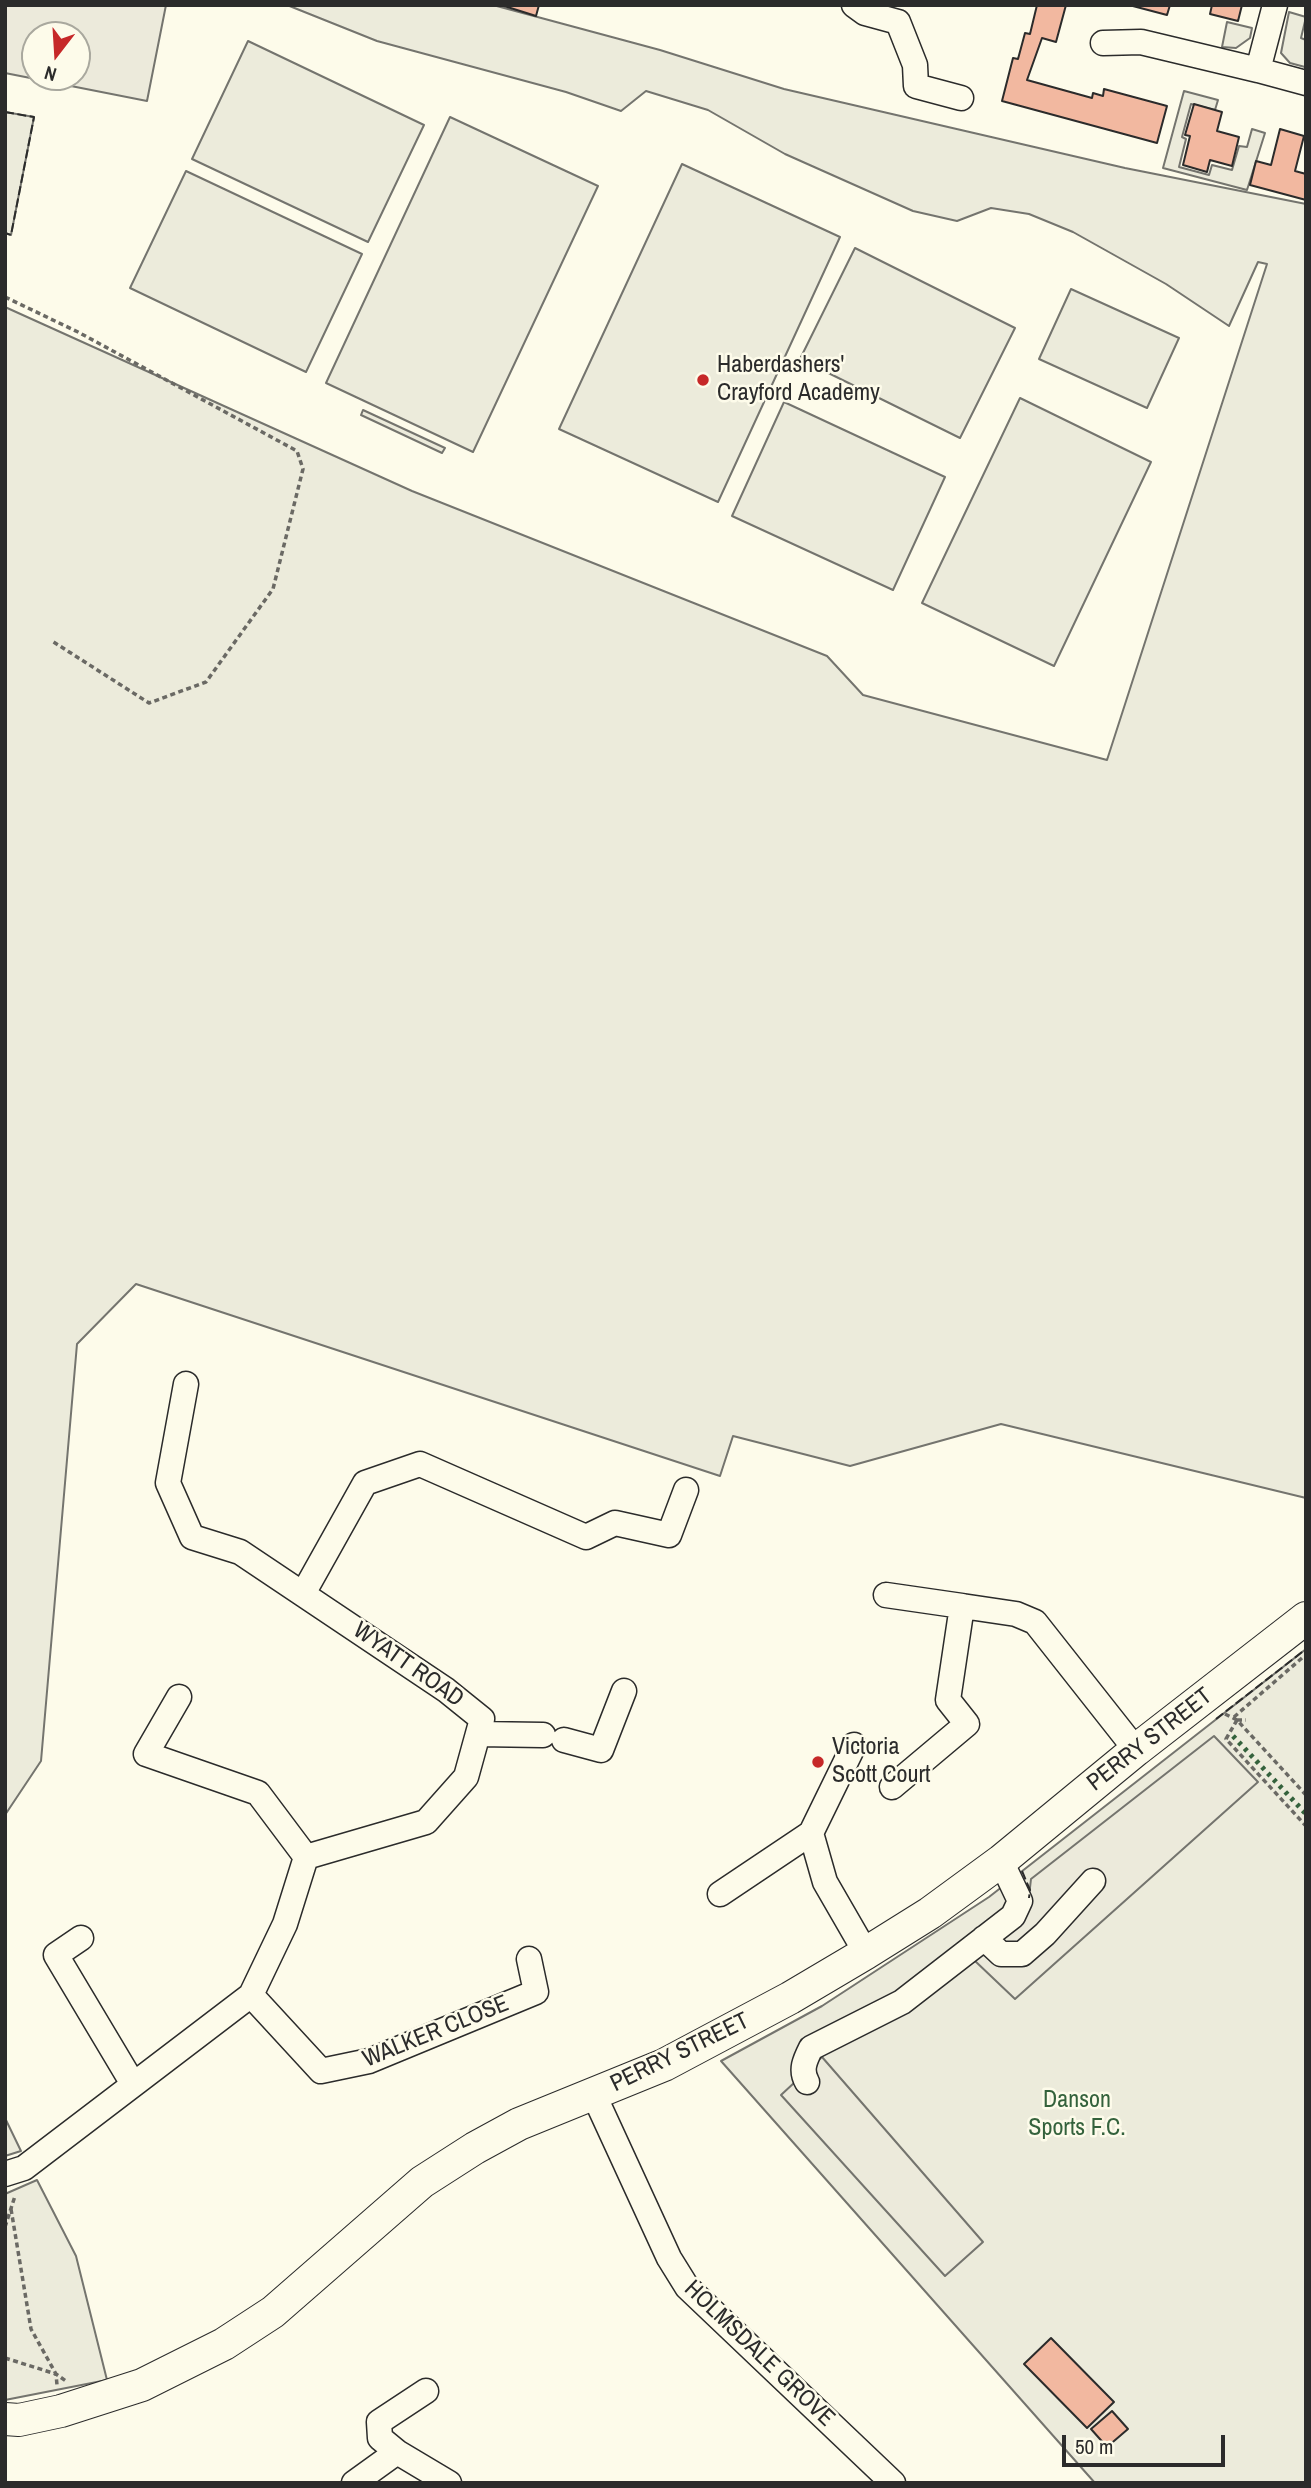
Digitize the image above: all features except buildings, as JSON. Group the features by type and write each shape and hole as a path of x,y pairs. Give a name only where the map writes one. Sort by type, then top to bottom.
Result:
{"main road":[{"name":"PERRY STREET","path":"10,2422 61,2411 142,2385 224,2344 273,2312 369,2225 422,2182 519,2124 594,2095 728,2032 866,1953 930,1913 1001,1861 1136,1750 1306,1618"}],"street":[{"path":"854,5 865,13 903,14 915,65 916,86 961,98"},
{"path":"1258,70 1275,5"},
{"path":"1103,43 1141,42 1306,83"},
{"name":"WYATT ROAD","path":"187,1384 168,1483 192,1537 240,1552 303,1592 482,1719 466,1777 426,1822 306,1857"},
{"path":"303,1592 365,1483 420,1464 586,1537 615,1523 669,1535 686,1490"},
{"path":"886,1595 1016,1614 1035,1622 1136,1750"},
{"path":"892,1787 967,1724 948,1700 962,1606"},
{"path":"478,1734 553,1737 601,1751 624,1691"},
{"path":"15,2171 251,1995 285,1924 306,1857 258,1793 146,1754 179,1696"},
{"path":"720,1894 811,1833 855,1745"},
{"path":"811,1833 825,1882 866,1953"},
{"path":"807,2082 803,2075 804,2061 811,2048 902,2002 1013,1916 1020,1901 1001,1861"},
{"path":"984,1938 1001,1954 1022,1954 1045,1934 1093,1881"},
{"path":"81,1938 56,1955 133,2084"},
{"name":"WALKER CLOSE","path":"251,1995 321,2071 369,2061 536,1992 529,1959"},
{"name":"HOLMSDALE GROVE","path":"594,2095 669,2258 687,2287 893,2483"},
{"path":"426,2391 379,2422 380,2438 397,2452 449,2483"},
{"path":"354,2483 397,2452"}],"path":[{"path":"5,297 78,332 297,451 303,469 273,589 206,682 149,702 52,642"},
{"path":"1237,1720 1246,1720"},
{"path":"1237,1720 1306,1795"},
{"path":"1237,1720 1226,1739 1306,1826"},
{"path":"5,2227 11,2209 15,2171"},
{"path":"11,2209 31,2329 55,2374 59,2394"},
{"path":"5,2358 55,2374 72,2385"}],"green space":[{"path":"287,5 493,5 660,50 784,89 1125,168 1306,204 1306,1498 1001,1424 850,1466 733,1436 720,1476 136,1284 77,1344 41,1761 5,1815 5,307 412,491 827,656 863,695 1107,760 1267,264 1258,262 1229,326 1166,284 1073,232 1029,214 991,208 957,221 913,211 785,154 708,110 646,91 621,111 566,92 377,41"},
{"path":"1289,12 1306,17 1301,38 1306,40 1305,67 1290,63 1281,53"},
{"path":"1227,22 1252,28 1250,38 1236,48 1222,47"},
{"path":"248,41 424,125 368,242 192,159"},
{"path":"1184,91 1218,100 1215,110 1191,104 1182,137 1186,139 1179,167 1209,175 1212,165 1232,170 1239,146 1247,147 1252,129 1265,133 1247,190 1163,168"},
{"path":"5,112 34,117 11,235 5,233"},
{"path":"450,117 598,186 473,452 326,383"},
{"path":"682,164 840,237 718,502 559,429"},
{"path":"186,171 362,254 306,372 130,288"},
{"path":"855,248 1015,328 960,438 800,359"},
{"path":"1071,289 1179,338 1147,408 1039,359"},
{"path":"1020,398 1151,462 1054,666 922,603"},
{"path":"784,402 945,477 893,590 732,516"},
{"path":"363,410 445,448 442,453 361,415"},
{"name":"Danson Sports F.C.","path":"1306,1649 1306,2483 1095,2483 721,2061 822,2006 989,1897"},
{"path":"5,2118 21,2151 5,2156"},
{"path":"37,2180 76,2256 107,2380 5,2400 5,2194"}],"shaded area":[{"path":"5,5 166,5 147,101 91,90 91,21 21,21 21,76 5,73"},
{"path":"1214,1736 1258,1782 1015,1999 974,1960 1028,1905 1031,1879"},
{"path":"822,2057 983,2242 945,2276 781,2095"}],"hedge":[{"path":"1233,1736 1306,1814"}],"fence":[{"path":"5,112 34,117 11,235 5,233"},
{"path":"1216,1719 1306,1649"},
{"path":"1022,1871 1030,1890 1029,1898"}],"place":[{"name":"Haberdashers' Crayford Academy","path":"703,380"},
{"name":"Victoria Scott Court","path":"818,1762"}]}
